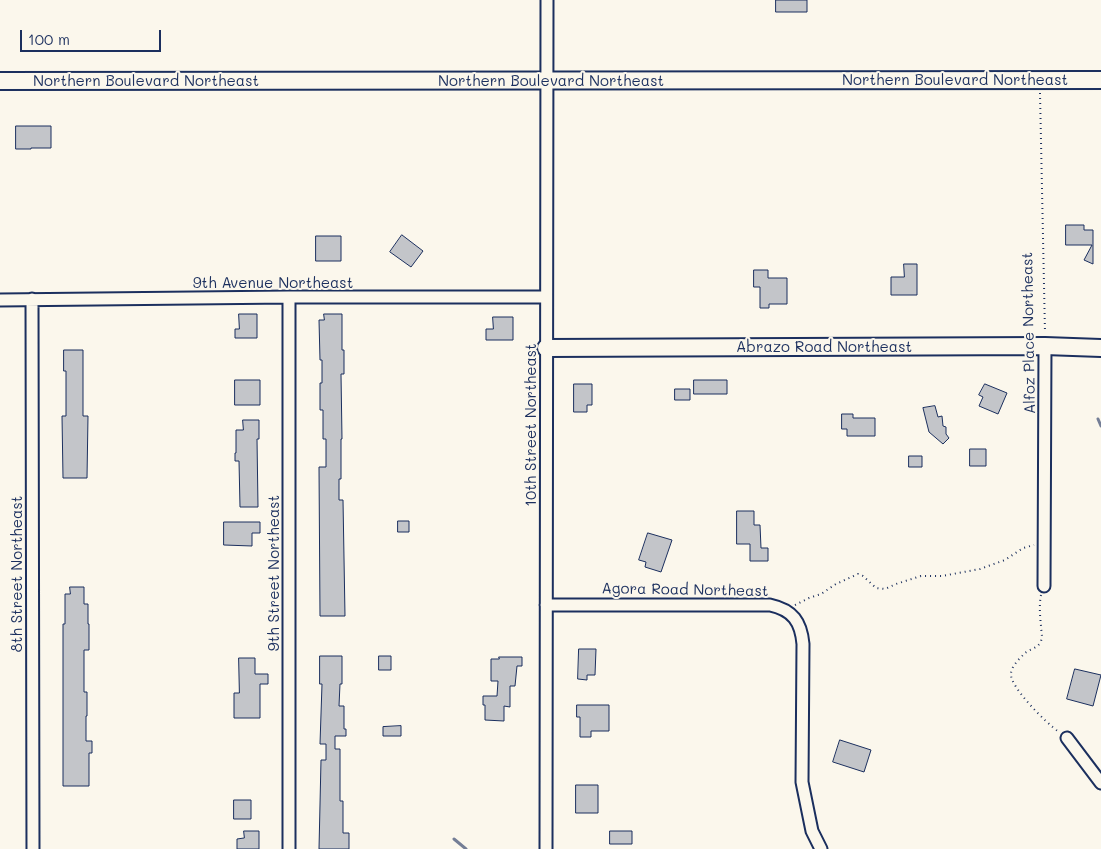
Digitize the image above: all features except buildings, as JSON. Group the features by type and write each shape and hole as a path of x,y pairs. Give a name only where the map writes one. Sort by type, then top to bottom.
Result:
{"main road":[{"name":"Northern Boulevard Northeast","path":"0,80 1101,80"},
{"name":"Abrazo Road Northeast","path":"546,348 1045,346 1101,348"}],"street":[{"name":"10th Street Northeast","path":"546,849 547,0"},
{"name":"9th Street Northeast","path":"289,297 289,849"},
{"name":"9th Avenue Northeast","path":"0,300 546,297"},
{"name":"8th Street Northeast","path":"32,299 33,849"},
{"name":"Alfoz Place Northeast","path":"1044,586 1045,346"},
{"name":"Agora Road Northeast","path":"546,605 770,605 787,611 794,618 802,634 802,782 812,831 821,849"},
{"path":"1067,738 1101,783"}],"path":[{"name":"Alfoz Place Northeast","path":"1039,80 1045,346"},
{"path":"787,611 795,605 822,594 836,584 858,574 876,588 885,589 921,576 942,576 980,569 1005,560 1023,548 1044,544"},
{"path":"1044,586 1040,599 1042,635 1040,642 1037,647 1024,653 1012,669 1011,675 1013,682 1024,697 1052,727 1067,738"}],"waterway":[{"path":"1098,419 1101,426"},
{"path":"454,839 466,849"}]}
